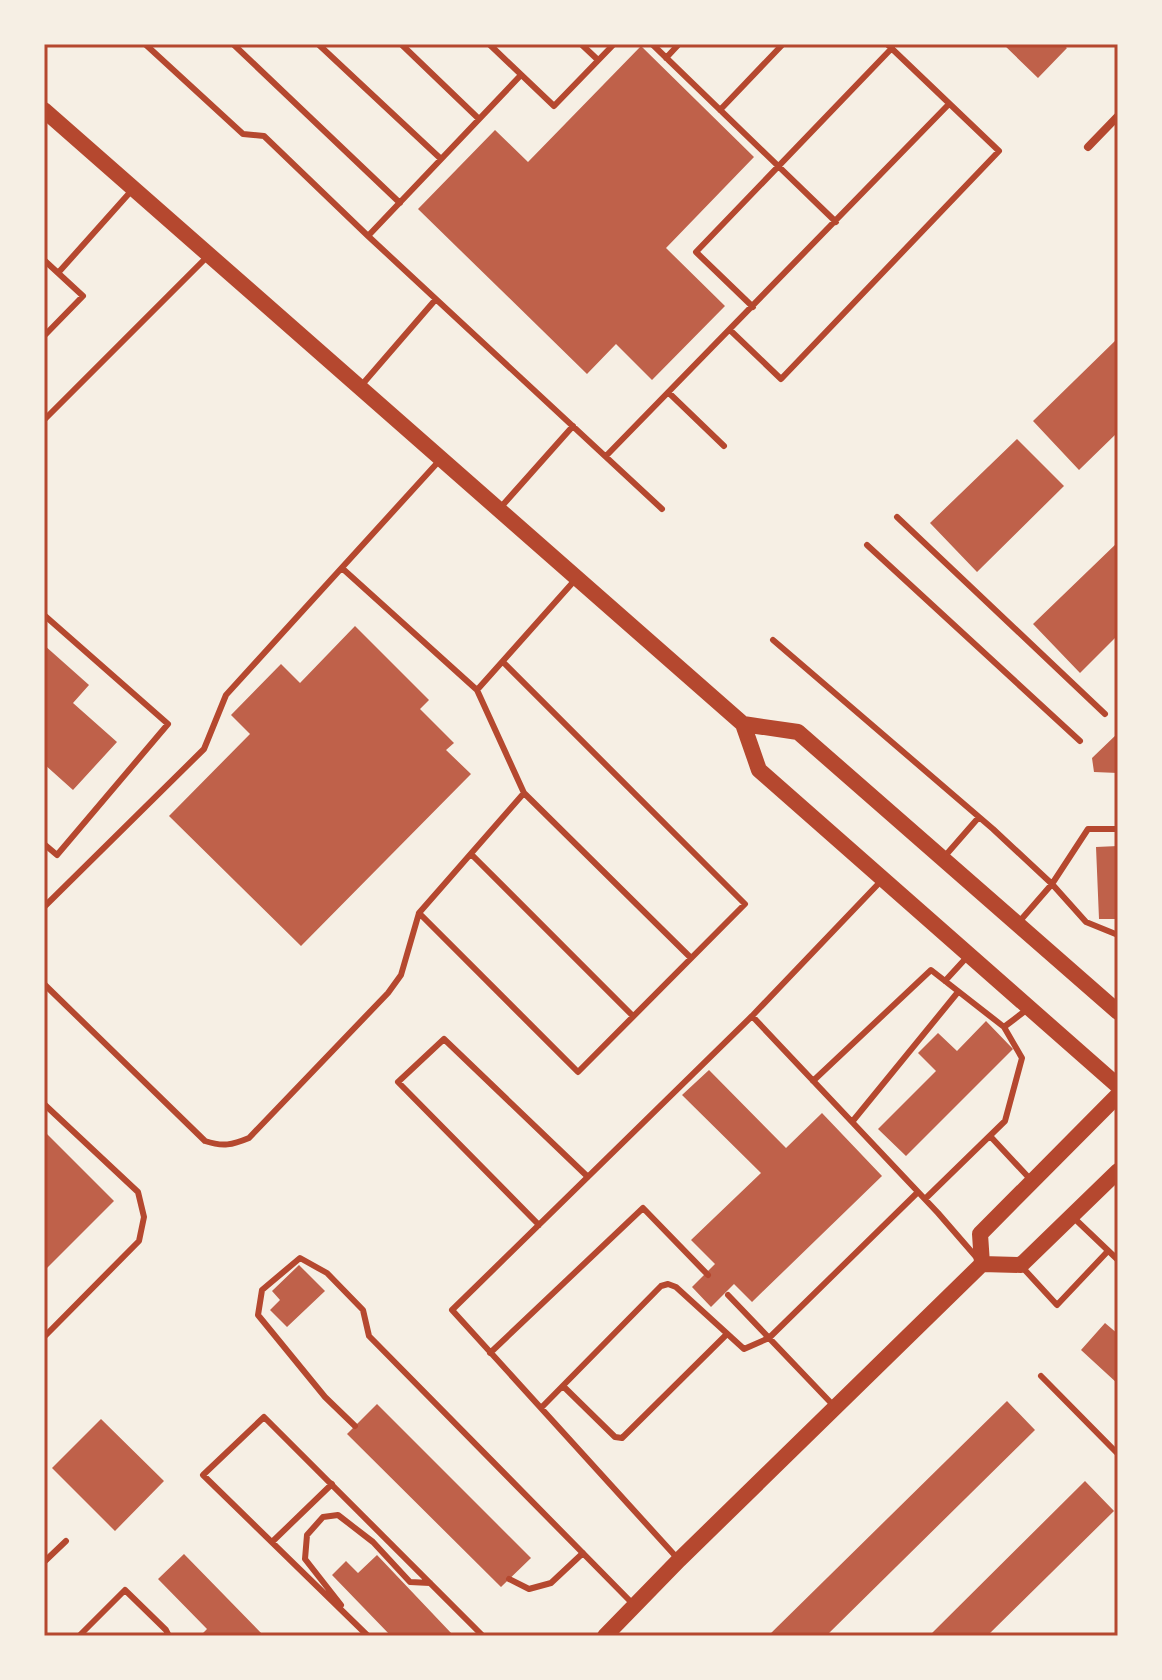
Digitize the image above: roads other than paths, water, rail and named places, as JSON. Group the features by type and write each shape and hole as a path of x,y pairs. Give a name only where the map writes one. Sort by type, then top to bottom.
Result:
{"main road":[{"path":"44,110 743,724 759,770 1118,1086"},
{"path":"743,724 798,732 1118,1012"},
{"path":"982,1264 980,1234 1118,1095"},
{"path":"605,1636 982,1264 1021,1265 1118,1171"}],"street":[{"path":"1088,147 1118,116"}],"lane":[{"path":"145,44 243,134 264,136 662,509"},
{"path":"233,44 400,203"},
{"path":"318,44 441,159"},
{"path":"401,44 479,119"},
{"path":"489,44 554,106 614,44"},
{"path":"581,44 598,60"},
{"path":"652,44 836,222"},
{"path":"666,58 679,44"},
{"path":"720,110 783,44"},
{"path":"731,331 781,379 999,151 890,46 696,252 753,307"},
{"path":"368,236 521,75"},
{"path":"606,456 949,104"},
{"path":"58,273 134,189"},
{"path":"44,420 209,255"},
{"path":"44,260 83,296 44,336"},
{"path":"360,387 436,299"},
{"path":"669,393 724,446"},
{"path":"499,509 573,426"},
{"path":"44,907 204,749 226,695 441,458"},
{"path":"897,517 1105,714"},
{"path":"867,545 1080,741"},
{"path":"343,569 477,690 524,793 691,958"},
{"path":"477,690 577,577"},
{"path":"44,615 168,724 57,855 44,844"},
{"path":"773,640 993,829 1052,884 1086,922 1118,935"},
{"path":"419,913 578,1072 745,904 504,663"},
{"path":"44,984 205,1141 220,1146 233,1145 249,1138 388,993 401,975 419,913 524,793"},
{"path":"942,859 979,817"},
{"path":"1017,924 1052,884 1088,829 1118,829"},
{"path":"471,854 633,1016"},
{"path":"679,1560 452,1310 752,1016 883,878"},
{"path":"945,981 970,954"},
{"path":"813,1081 931,970 1004,1027 1022,1058 1005,1121 925,1199"},
{"path":"852,1122 958,992"},
{"path":"1004,1027 1030,1007"},
{"path":"752,1016 925,1199 982,1264"},
{"path":"539,1225 398,1082 444,1039 588,1177"},
{"path":"44,1104 138,1192 144,1217 139,1241 44,1337"},
{"path":"990,1136 1032,1180"},
{"path":"541,1408 661,1286 668,1284 676,1287 744,1349 769,1338 918,1192"},
{"path":"490,1353 643,1208 708,1275"},
{"path":"1071,1216 1118,1260"},
{"path":"1021,1265 1057,1305 1108,1251"},
{"path":"355,1426 325,1397 258,1315 262,1290 300,1258 327,1273 363,1310 369,1336 635,1606"},
{"path":"728,1295 836,1407"},
{"path":"563,1386 615,1437 622,1438 727,1334"},
{"path":"1041,1376 1118,1454"},
{"path":"368,1636 203,1475 264,1417 483,1636"},
{"path":"272,1542 332,1484"},
{"path":"356,1625 305,1559 307,1535 323,1517 338,1515 373,1542 410,1582 430,1583"},
{"path":"44,1562 66,1541"},
{"path":"509,1579 529,1589 551,1583 583,1553"},
{"path":"79,1636 125,1590 169,1636"}]}
